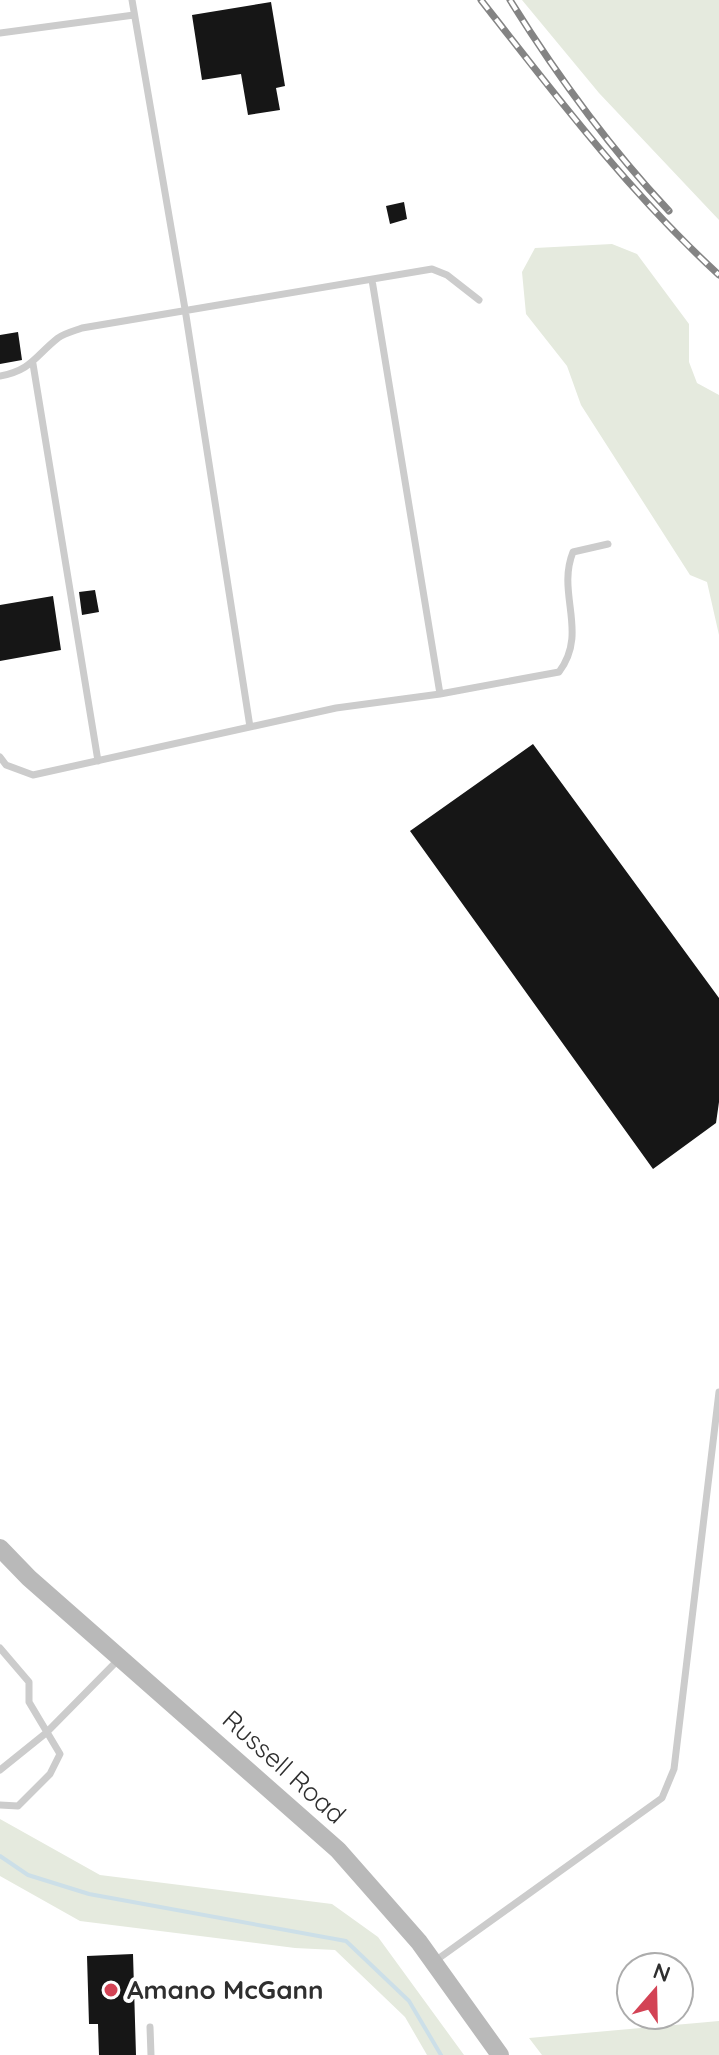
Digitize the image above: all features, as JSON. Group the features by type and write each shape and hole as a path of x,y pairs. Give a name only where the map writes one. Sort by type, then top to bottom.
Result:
{"main road":[{"name":"Russell Road","path":"0,1548 338,1850 434,1962 500,2055"}],"lane":[{"path":"132,0 185,309 250,727"},
{"path":"0,33 134,15"},
{"path":"0,376 33,364 60,336 82,328 432,269 447,275 479,300"},
{"path":"372,280 440,694"},
{"path":"33,364 98,761"},
{"path":"0,757 6,765 33,775 336,708 440,694 559,672 568,660 573,636 566,569 573,552 608,544"},
{"path":"434,1962 662,1798 674,1769 719,1392"},
{"path":"0,1648 29,1682 29,1702 60,1754 50,1774 18,1806 0,1805"},
{"path":"0,1770 46,1733 121,1657"},
{"path":"150,2027 151,2055"}],"shaded area":[{"path":"522,0 719,0 719,220 599,93"},
{"path":"612,244 637,254 689,324 689,362 697,383 719,395 719,635 707,582 690,575 581,405 567,366 526,314 522,272 535,248"},
{"path":"0,1819 100,1875 332,1904 378,1937 464,2055 427,2055 405,2017 335,1950 295,1948 80,1921 0,1876"},
{"path":"719,2021 719,2055 542,2055 529,2038 615,2030 695,2031 695,2023"}],"building":[{"path":"271,2 285,86 276,88 280,110 248,115 241,74 202,80 192,15"},
{"path":"404,202 407,219 390,224 386,206"},
{"path":"18,332 22,360 0,364 0,335"},
{"path":"95,590 99,612 82,615 79,592"},
{"path":"53,596 61,650 0,661 0,605"},
{"path":"533,744 719,998 719,1102 716,1123 653,1169 410,831"},
{"name":"Amano McGann","path":"133,1954 136,2055 99,2055 98,2024 89,2024 87,1956"}],"waterway":[{"path":"0,1856 28,1875 89,1894 346,1941 409,2001 441,2055"}],"railway":[{"path":"481,0 624,177 719,275"},
{"path":"510,0 584,109 669,211"}],"place":[{"name":"Amano McGann","path":"111,1990"}]}
